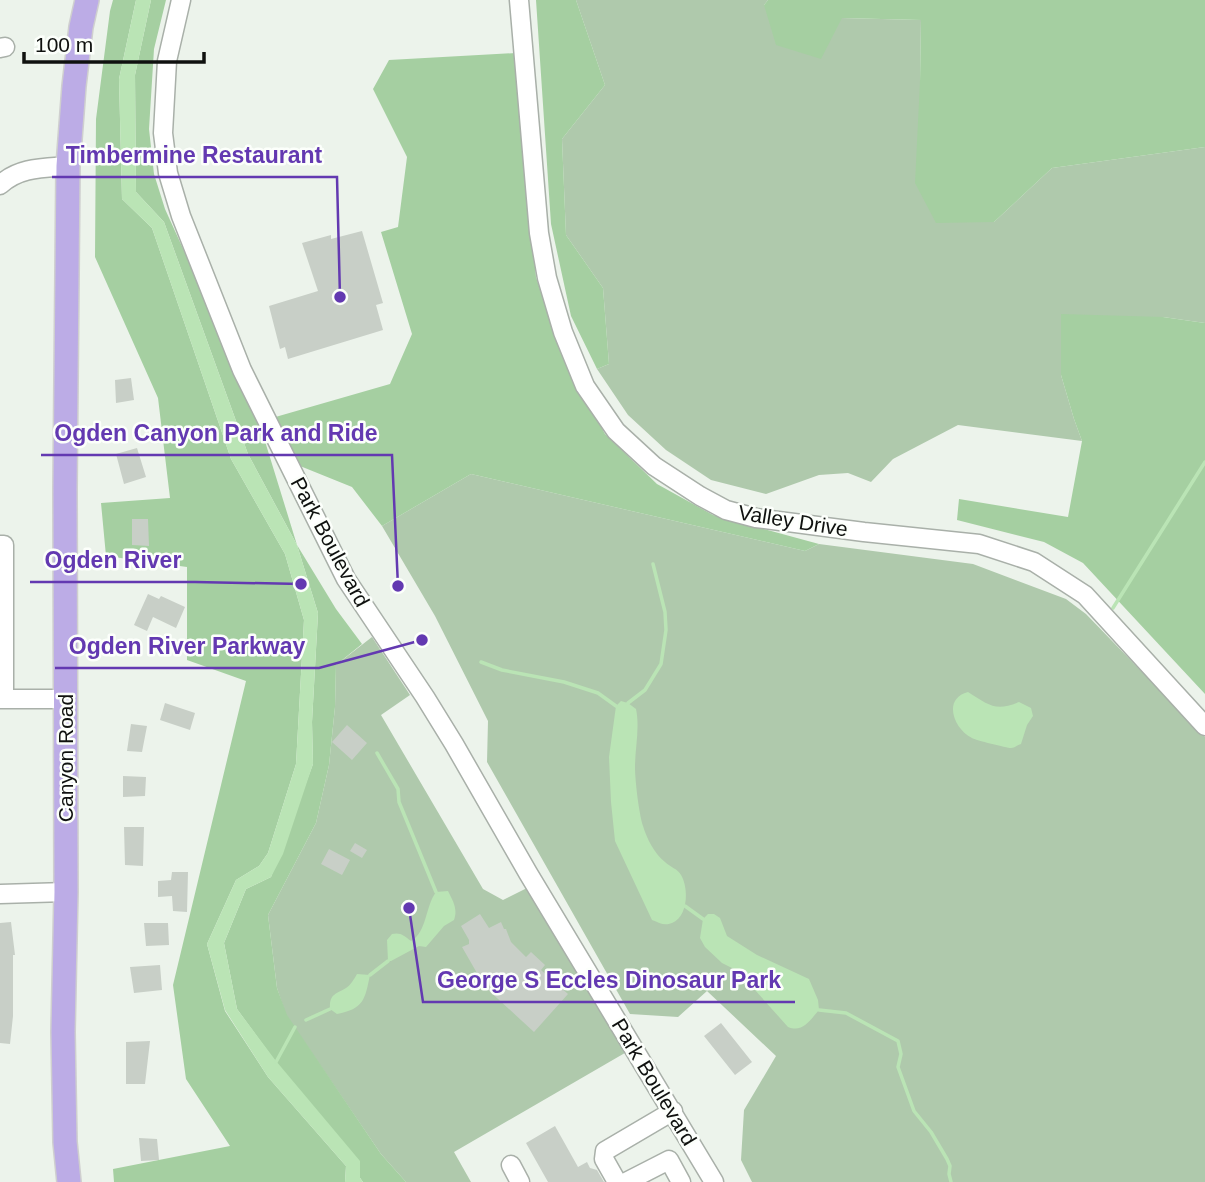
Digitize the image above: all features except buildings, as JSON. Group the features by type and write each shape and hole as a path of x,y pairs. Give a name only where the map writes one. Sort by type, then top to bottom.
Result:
{"main road":[{"name":"Canyon Road","path":"69,1182 65,1142 63,1031 66,892 65,489 68,166 74,86 87,0"}],"street":[{"name":"Park Boulevard","path":"181,0 167,61 163,133 168,173 181,216 242,370 346,579 425,697 673,1111 693,1146 707,1180"},
{"name":"Valley Drive","path":"519,0 539,233 547,278 563,332 585,386 616,431 654,466 726,510 756,518 979,544 1034,562 1085,595 1205,726"},
{"path":"0,185 19,173 34,168 68,166"},
{"path":"2,545 2,699 66,699"},
{"path":"0,894 66,892"},
{"path":"617,1182 604,1159 606,1151 673,1111"},
{"path":"626,1182 693,1146"},
{"path":"669,1160 681,1182"},
{"path":"511,1165 520,1182"}],"shaded area":[{"path":"113,0 136,0 119,79 122,199 152,228 231,459 285,554 304,620 296,764 268,853 259,866 236,880 207,944 225,1011 268,1077 346,1166 345,1182 114,1182 113,1169 230,1146 186,1079 173,985 246,681 187,660 187,567 106,556 101,503 170,498 158,398 95,257 96,119"},
{"path":"136,0 151,0 135,75 136,192 164,222 248,454 297,545 318,613 312,722 313,764 283,854 271,877 246,889 224,943 237,1009 276,1061 360,1161 360,1178 363,1182 345,1182 346,1166 268,1077 225,1010 207,944 236,880 259,866 268,853 296,764 304,620 285,554 231,459 152,228 122,199 119,79"},
{"path":"151,0 166,0 154,49 149,129 154,174 165,209 264,438 297,545 248,454 164,222 136,192 135,75"},
{"path":"536,0 576,0 605,85 562,139 566,235 603,288 609,364 597,369 571,316 551,224"},
{"path":"576,0 768,0 764,5 842,18 921,20 920,81 994,222 1052,168 1205,147 1205,323 1163,317 1061,375 1082,441 958,425 893,459 871,482 848,473 819,475 766,494 711,480 666,450 628,415 597,369 609,364 603,288 566,235 562,139 605,85"},
{"path":"768,0 1205,0 1205,147 1052,168 994,222 936,223 915,183 921,20 842,18 821,59 776,45 764,5"},
{"path":"516,53 536,277 553,329 571,371 605,434 657,484 713,515 819,544 805,551 471,474 382,526 352,487 300,466 272,418 390,384 412,334 381,232 398,227 407,157 373,89 389,60"},
{"path":"1061,314 1163,317 1205,323 1205,694 1083,563 1044,542 957,520 959,499 1068,517 1082,441 1061,375"},
{"path":"471,474 805,551 819,544 973,564 1066,599 1086,614 1205,737 1205,1182 752,1182 741,1160 744,1110 776,1056 707,991 678,1017 630,1014 487,762 488,721 435,616 382,526"},
{"path":"297,545 336,609 362,644 336,665 329,765 316,823 268,915 277,988 287,1015 381,1154 406,1182 363,1182 237,1009 224,943 246,889 271,877 313,764 312,722 318,613"},
{"path":"372,637 410,695 381,715 483,889 503,900 533,885 630,1050 454,1152 471,1182 406,1182 381,1154 286,1015 277,988 268,915 316,823 329,765 336,665"},
{"path":"968,692 992,706 1019,702 1031,708 1033,716 1021,744 1008,748 974,739 966,734 956,721 953,707 960,696"},
{"path":"621,701 636,709 636,780 645,831 657,854 680,873 684,881 684,909 677,920 669,924 652,920 615,841 609,757 616,706"},
{"path":"448,891 455,909 454,920 444,926 426,947 419,946 388,961 387,940 392,934 400,934 411,941 420,932 436,892"},
{"path":"708,914 720,918 727,936 757,955 809,979 818,1000 819,1010 806,1025 788,1027 738,971 722,963 705,947 700,938 703,919"},
{"path":"357,974 370,975 362,1002 353,1009 337,1014 330,1009 332,997 346,988"}],"waterway":[{"path":"1113,608 1205,462"},
{"path":"628,703 645,690 661,664 666,630 665,612 653,564"},
{"path":"481,662 502,670 564,682 598,693 616,706"},
{"path":"377,753 398,789 399,802 436,892"},
{"path":"685,906 703,919"},
{"path":"370,975 388,961"},
{"path":"306,1020 330,1009"},
{"path":"819,1010 846,1013 898,1041 901,1054 898,1067 914,1111 931,1132 947,1159 951,1182"},
{"path":"276,1062 295,1027"}],"place":[{"name":"Timbermine Restaurant","path":"340,297"},
{"name":"Ogden River","path":"301,584"},
{"name":"Ogden Canyon Park and Ride","path":"398,586"},
{"name":"Ogden River Parkway","path":"422,640"},
{"name":"George S Eccles Dinosaur Park","path":"409,908"}]}
